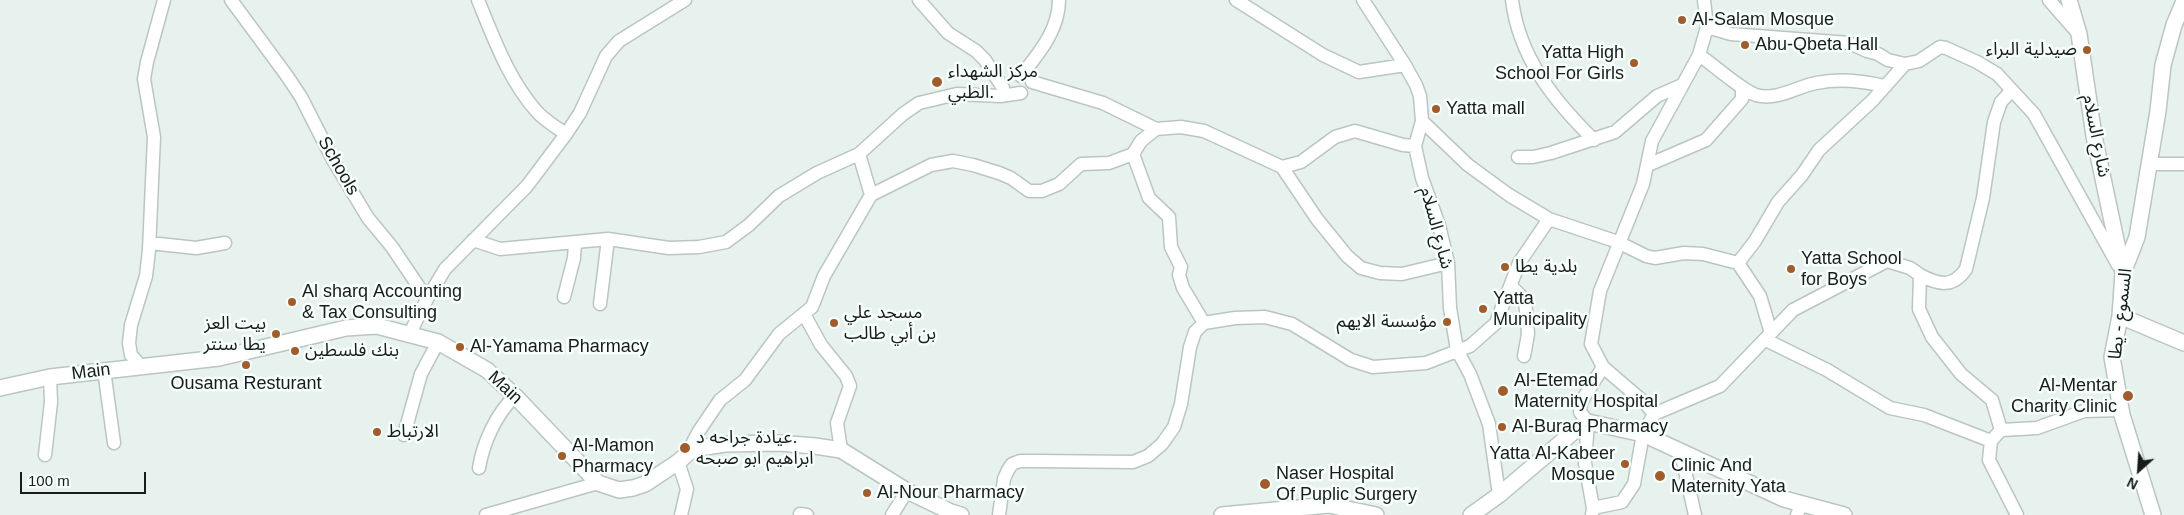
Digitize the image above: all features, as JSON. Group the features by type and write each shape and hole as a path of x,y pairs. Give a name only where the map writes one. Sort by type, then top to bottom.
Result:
{"main road":[{"name":"شارع السلام","path":"2069,0 2079,34 2094,136 2123,273"},
{"name":"السموع - يطا","path":"2153,515 2121,410 2112,357 2120,316 2123,273 2137,237 2158,111 2163,65 2174,25 2184,0"},
{"name":"السموع - يطا","path":"2158,111 2184,24"},
{"path":"2120,316 2184,342"},
{"name":"Main","path":"0,388 50,377 219,358 346,328 377,326 410,333 438,342 487,370 515,396 598,483"},
{"path":"1471,515 1499,495 1578,428 1588,422 1643,434 1784,499 1799,509 1844,515"},
{"path":"598,483 620,490 633,488 645,484 693,450 725,444 778,443 814,446 841,450 907,490 954,514"},
{"path":"1222,515 1329,505 1376,515"}],"street":[{"path":"141,366 131,355 129,343 131,325 146,276 150,242 154,137 144,79 164,0"},
{"name":"Schools","path":"232,0 296,90 333,160 368,218 392,247 427,299"},
{"path":"478,0 492,37 526,98 539,114 566,134"},
{"path":"410,333 445,269 527,186 566,134 580,113 592,83 612,48 625,36 684,0"},
{"path":"919,0 948,33 1022,84"},
{"path":"473,240 500,249 608,239 669,248 699,247 726,242 749,225 779,196 817,173 859,154 903,114 919,103 957,94 1000,96 1022,84 1032,62 1054,30 1058,18 1059,0"},
{"path":"1236,0 1323,56 1359,72 1405,64"},
{"name":"شارع السلام","path":"1363,0 1405,64 1420,96 1422,122 1415,146 1422,178 1439,224 1448,263 1450,308 1457,350 1470,374 1489,424 1499,495"},
{"path":"1512,0 1519,34 1528,56 1570,117 1594,140"},
{"path":"1654,414 1645,403 1604,367 1591,344 1600,291 1618,242 1643,184 1652,141 1699,55 1707,27 1704,0"},
{"path":"2049,0 2079,34"},
{"path":"1707,27 1732,34 1849,43 1878,54 1888,60 1905,64 1920,61 1940,47 1977,62 1996,74 2034,114 2123,273"},
{"path":"1699,55 1756,95 1769,97 1813,84 1837,80 1861,81 1885,86"},
{"path":"1738,262 1755,241 1778,202 1802,175 1818,150 1872,101 1905,64"},
{"path":"976,94 1022,84 1058,90 1103,103 1156,129 1181,127 1204,131 1282,167 1317,219 1347,256 1361,268 1380,273 1402,274 1448,263"},
{"path":"1518,157 1533,157 1551,153 1615,132 1657,96 1682,85"},
{"path":"1648,164 1706,140 1742,99 1742,87"},
{"path":"1604,367 1581,402 1580,412 1588,422 1585,464 1592,512 1622,502 1634,484 1643,434 1654,414 1720,386 1793,310 1887,261 1910,268 1933,282 1947,283 1960,278 1966,270 1983,198 1994,122 2001,102 2012,90"},
{"path":"1422,122 1468,165 1509,195 1549,219 1618,242 1646,256 1655,258 1684,253 1703,254 1738,262 1760,296 1768,337 1890,408 1924,415 1991,441"},
{"path":"693,450 692,442 716,405 745,380 779,334 804,314 814,302 824,276 870,195 931,165 953,161 999,173 1011,178 1029,191 1042,191 1059,184 1080,164 1108,163 1132,154 1140,141 1156,129"},
{"path":"1282,167 1301,162 1335,136 1355,131 1403,145 1415,146"},
{"path":"859,154 870,195"},
{"path":"1132,154 1149,198 1169,217 1171,246 1181,266 1179,275 1183,288 1204,323"},
{"path":"2149,164 2184,164"},
{"path":"999,515 1004,479 1012,464 1020,461 1133,462 1148,456 1162,444 1174,427 1181,404 1190,347 1195,332 1204,323 1235,318 1265,317 1274,319 1292,324 1351,360 1373,367 1426,364 1470,346 1496,323 1519,263 1549,219"},
{"path":"600,304 608,239"},
{"path":"150,242 196,248 225,243"},
{"path":"564,297 574,258 575,242"},
{"path":"1920,275 1919,309 1932,337 1961,374 1992,400 2001,430"},
{"path":"1510,286 1525,300 1528,334 1524,356"},
{"path":"804,314 821,345 846,376 850,386 837,423 841,450"},
{"path":"404,435 421,374 438,342"},
{"path":"104,370 114,443"},
{"path":"44,455 51,402 50,377"},
{"path":"479,468 482,449 498,418 515,396"},
{"path":"2017,515 1989,460 1991,441 2001,430 2038,428 2084,412 2121,410"},
{"path":"1681,453 1695,515"},
{"path":"678,462 687,489 681,515"},
{"path":"486,515 500,513 598,483"},
{"path":"892,515 907,490"}],"place":[{"name":"Al-Salam Mosque","path":"1682,20"},
{"name":"Abu-Qbeta Hall","path":"1745,45"},
{"name":"صيدلية البراء","path":"2087,50"},
{"name":"Yatta High School For Girls","path":"1634,63"},
{"name":"مركز الشهداء الطبي.","path":"937,82"},
{"name":"Yatta mall","path":"1436,109"},
{"name":"بلدية يطا","path":"1505,267"},
{"name":"Yatta School for Boys","path":"1791,269"},
{"name":"Al sharq Accounting & Tax Consulting","path":"292,302"},
{"name":"Yatta Municipality","path":"1483,309"},
{"name":"مؤسسة الايهم","path":"1447,322"},
{"name":"مسجد علي بن أبي طالب","path":"834,323"},
{"name":"بيت العز يطا سنتر","path":"276,334"},
{"name":"Al-Yamama Pharmacy","path":"460,347"},
{"name":"بنك فلسطين","path":"295,351"},
{"name":"Ousama Resturant","path":"246,365"},
{"name":"Al-Etemad Maternity Hospital","path":"1503,391"},
{"name":"Al-Mentar Charity Clinic","path":"2128,396"},
{"name":"Al-Buraq Pharmacy","path":"1502,427"},
{"name":"الارتباط","path":"377,432"},
{"name":"عيادة جراحه د. ابراهيم ابو صبحه","path":"685,448"},
{"name":"Al-Mamon Pharmacy","path":"562,456"},
{"name":"Yatta Al-Kabeer Mosque","path":"1625,464"},
{"name":"Clinic And Maternity Yata","path":"1660,476"},
{"name":"Naser Hospital Of Puplic Surgery","path":"1265,484"},
{"name":"Al-Nour Pharmacy","path":"867,493"}]}
